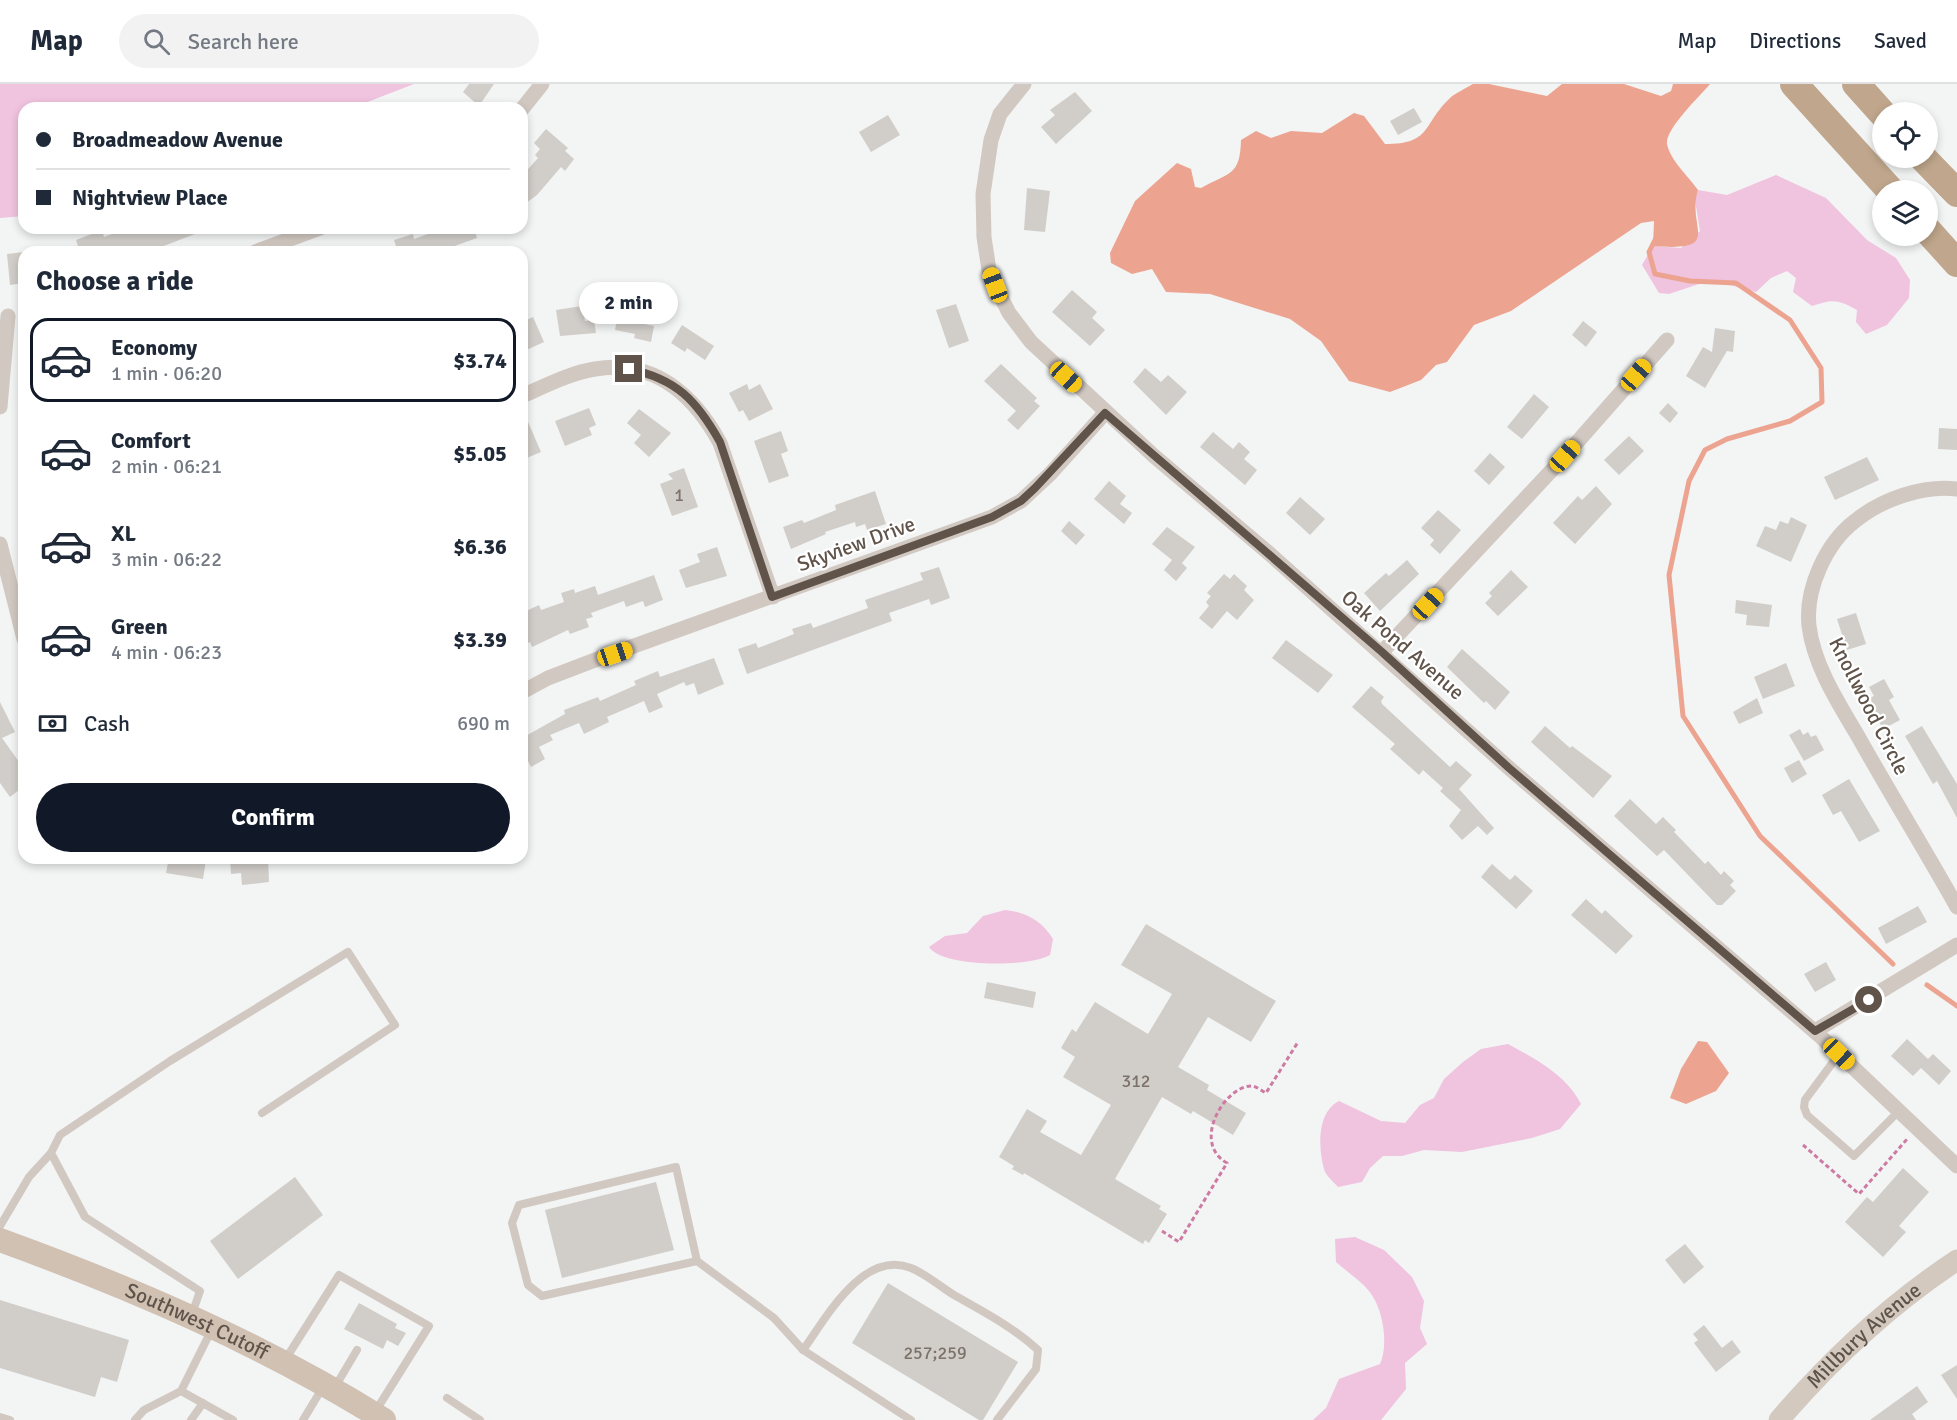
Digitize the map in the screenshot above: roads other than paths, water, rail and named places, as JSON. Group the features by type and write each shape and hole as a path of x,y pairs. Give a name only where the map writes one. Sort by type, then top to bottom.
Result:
{"highway":[{"path":"1794,84 1881,180"},
{"path":"1856,84 1872,102"},
{"path":"1933,168 1957,193"},
{"path":"1938,242 1957,263"}],"main road":[{"name":"Southwest Cutoff","path":"0,1240 115,1284 213,1328 283,1363 379,1417"},
{"name":"Millbury Avenue","path":"1779,1420 1865,1329 1921,1284 1957,1260"}],"street":[{"path":"528,102 542,84"},
{"name":"Oak Pond Avenue","path":"1024,84 1000,114 991,140 983,194 989,270 1017,325 1031,342 1105,413 1382,652 1509,768 1815,1031 1957,1166"},
{"path":"271,246 304,234"},
{"path":"0,407 4,315"},
{"path":"1382,652 1565,456 1667,340"},
{"path":"528,394 596,369 629,369 656,374 674,384 702,412 720,442 772,597"},
{"name":"Skyview Drive","path":"528,689 548,678 992,517 1021,501 1105,413"},
{"name":"Knollwood Circle","path":"1957,489 1931,489 1888,502 1845,528 1824,562 1815,584 1809,623 1816,653 1839,702 1957,908"},
{"path":"0,544 18,612"},
{"path":"1815,1031 1957,945"}],"lane":[{"path":"0,1226 29,1177 51,1153 60,1135 170,1061 348,952 395,1025 262,1113"},
{"path":"1839,1054 1827,1067 1805,1100 1807,1115 1854,1156 1898,1112"},
{"path":"51,1153 85,1217 200,1291 190,1318"},
{"path":"697,1261 542,1296 528,1285 512,1223 519,1205 676,1167 697,1261 774,1318 803,1350 911,1420"},
{"path":"803,1350 839,1298 861,1278 887,1264 911,1268 1020,1333 1038,1350 1036,1369 997,1420"},
{"path":"283,1363 339,1275 429,1326 379,1417"},
{"path":"135,1420 144,1410 181,1391 213,1328"},
{"path":"303,1420 357,1350"},
{"path":"181,1391 233,1420"},
{"path":"447,1398 480,1420"},
{"path":"191,1420 202,1403"},
{"path":"0,1417 10,1420"}],"waterway":[{"path":"1656,238 1649,252 1655,274 1690,281 1736,283 1790,320 1821,368 1822,402 1790,421 1727,439 1705,450 1689,481 1669,575 1683,716 1760,836 1893,964"},
{"path":"1927,985 1957,1006"}]}
